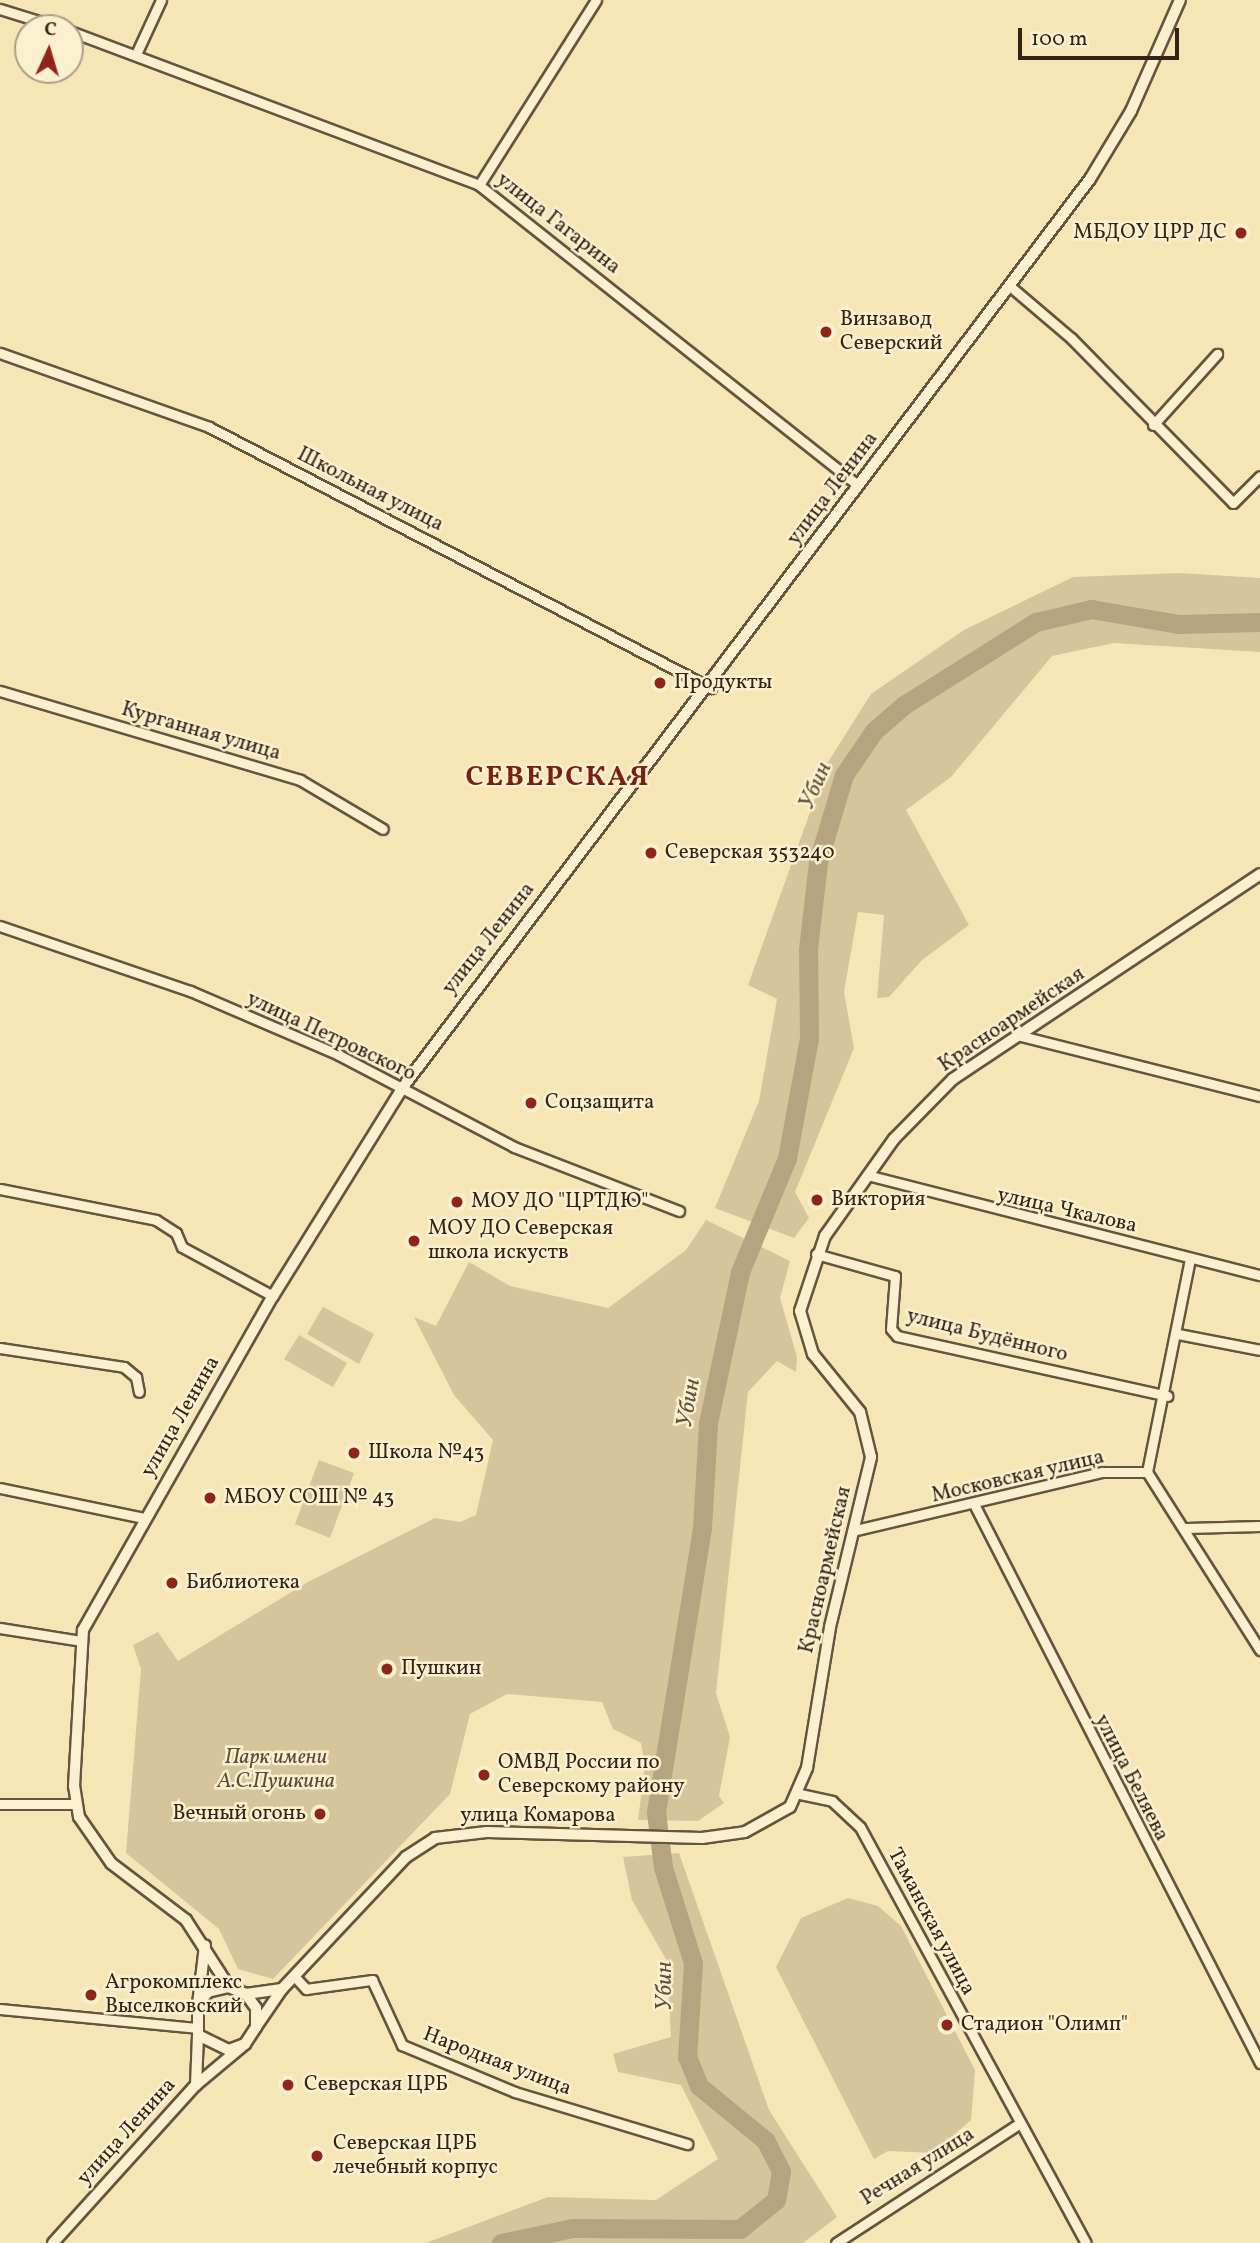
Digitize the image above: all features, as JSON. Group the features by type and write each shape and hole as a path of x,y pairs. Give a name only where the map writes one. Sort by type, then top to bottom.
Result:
{"street":[{"path":"136,52 160,0"},
{"path":"479,185 596,0"},
{"name":"улица Ленина","path":"75,1804 82,1641 143,1518 273,1296 403,1087 711,688 858,485 1011,287 1130,111 1180,0"},
{"name":"улица Гагарина","path":"84,35 136,52 479,185 858,485"},
{"path":"1011,287 1071,338 1153,425 1233,503 1260,476"},
{"name":"Школьная улица","path":"0,353 209,427 711,688"},
{"path":"1153,425 1217,354"},
{"name":"Курганная улица","path":"0,691 300,780 383,829"},
{"name":"Красноармейская","path":"800,1794 830,1627 856,1531 870,1457 868,1430 807,1340 800,1311 816,1254 867,1175 953,1079 1260,874"},
{"name":"улица Петровского","path":"0,926 190,991 403,1087 514,1147 679,1211"},
{"path":"1021,1036 1260,1096"},
{"name":"улица Чкалова","path":"867,1175 1260,1275"},
{"path":"0,1189 156,1220 176,1233 182,1247 273,1296"},
{"name":"улица Будённого","path":"816,1254 895,1276 891,1329 897,1336 1167,1396"},
{"path":"1190,1258 1167,1396 1147,1472 1186,1528 1260,1650"},
{"path":"1178,1334 1260,1350"},
{"path":"0,1348 124,1367 136,1377 139,1392"},
{"name":"Московская улица","path":"856,1531 975,1506 1102,1472 1147,1472"},
{"path":"0,1488 143,1518"},
{"name":"улица Беляева","path":"975,1506 1260,2063"},
{"path":"1186,1528 1260,1526"},
{"path":"0,1628 82,1641"},
{"name":"улица Комарова","path":"256,2027 282,1989 406,1857 435,1838 487,1832 676,1838 745,1832 776,1819 800,1794"},
{"name":"Таманская улица","path":"800,1794 832,1801 860,1827 1086,2243"},
{"path":"0,1804 75,1804 111,1863 186,1920 205,1945 229,1987"},
{"name":"улица Ленина","path":"53,2243 196,2085 198,2004 205,1945"},
{"name":"Народная улица","path":"295,1976 306,1989 372,1980 402,2045 515,2092 687,2144"},
{"path":"198,2004 208,1992 229,1987 246,1994 282,1989"},
{"path":"196,2085 245,2044 256,2027 256,2008 246,1994"},
{"path":"0,2008 197,2031 229,2050 245,2044"},
{"name":"Речная улица","path":"836,2243 1020,2123"}],"green space":[{"path":"1180,573 1260,578 1260,652 1114,643 1052,656 951,777 906,810 969,925 922,960 889,997 877,998 884,915 858,912 844,992 854,1048 795,1192 809,1218 794,1238 715,1208 759,1101 777,999 748,985 828,762 871,694 964,630 1073,577"},
{"name":"Парк имени А.С.Пушкина","path":"706,1220 790,1261 780,1298 797,1357 796,1372 777,1361 748,1392 716,1693 730,1737 719,1796 724,1803 698,1821 638,1820 645,1766 641,1743 613,1729 602,1702 507,1694 470,1714 450,1794 273,1979 238,1969 219,1929 126,1853 141,1669 133,1645 158,1632 178,1661 308,1582 435,1518 460,1522 476,1515 493,1440 454,1395 414,1317 436,1326 469,1262 510,1286 608,1308 686,1250"},
{"path":"323,1307 374,1334 359,1364 307,1334"},
{"path":"299,1335 347,1363 333,1387 284,1359"},
{"path":"319,1460 354,1473 330,1538 295,1524"},
{"path":"679,1853 769,2110 837,2217 803,2243 426,2243 548,2197 656,2200 718,2159 681,2085 618,2072 613,2054 671,2037 667,1961 632,1900 623,1857"},
{"path":"848,1898 878,1906 901,1926 975,2070 971,2120 933,2153 888,2151 874,2159 776,1967 801,1918"}],"waterway":[{"name":"Убин","path":"501,2243 572,2228 740,2229 776,2200 781,2171 766,2141 699,2086 687,2057 693,1963 663,1867 656,1812 702,1528 708,1423 740,1272 787,1158 809,1038 808,949 818,862 844,775 874,731 904,705 1036,622 1091,609 1178,624 1260,622"}],"place":[{"name":"МБДОУ ЦРР ДС","path":"1241,233"},
{"name":"Винзавод Северский","path":"826,332"},
{"name":"Продукты","path":"660,683"},
{"name":"Северская 353240","path":"651,853"},
{"name":"Соцзащита","path":"531,1103"},
{"name":"Виктория","path":"817,1200"},
{"name":"МОУ ДО \"ЦРТДЮ\"","path":"457,1202"},
{"name":"МОУ ДО Северская школа искуств","path":"414,1241"},
{"name":"Школа №43","path":"354,1453"},
{"name":"МБОУ СОШ № 43","path":"210,1498"},
{"name":"Библиотека","path":"172,1583"},
{"name":"Пушкин","path":"387,1669"},
{"name":"ОМВД России по Северскому району","path":"484,1775"},
{"name":"Вечный огонь","path":"320,1814"},
{"name":"Агрокомплекс Выселковский","path":"91,1995"},
{"name":"Стадион \"Олимп\"","path":"947,2025"},
{"name":"Северская ЦРБ","path":"288,2085"},
{"name":"Северская ЦРБ лечебный корпус","path":"317,2156"}],"district":[{"name":"СЕВЕРСКАЯ","path":"558,778"}]}
